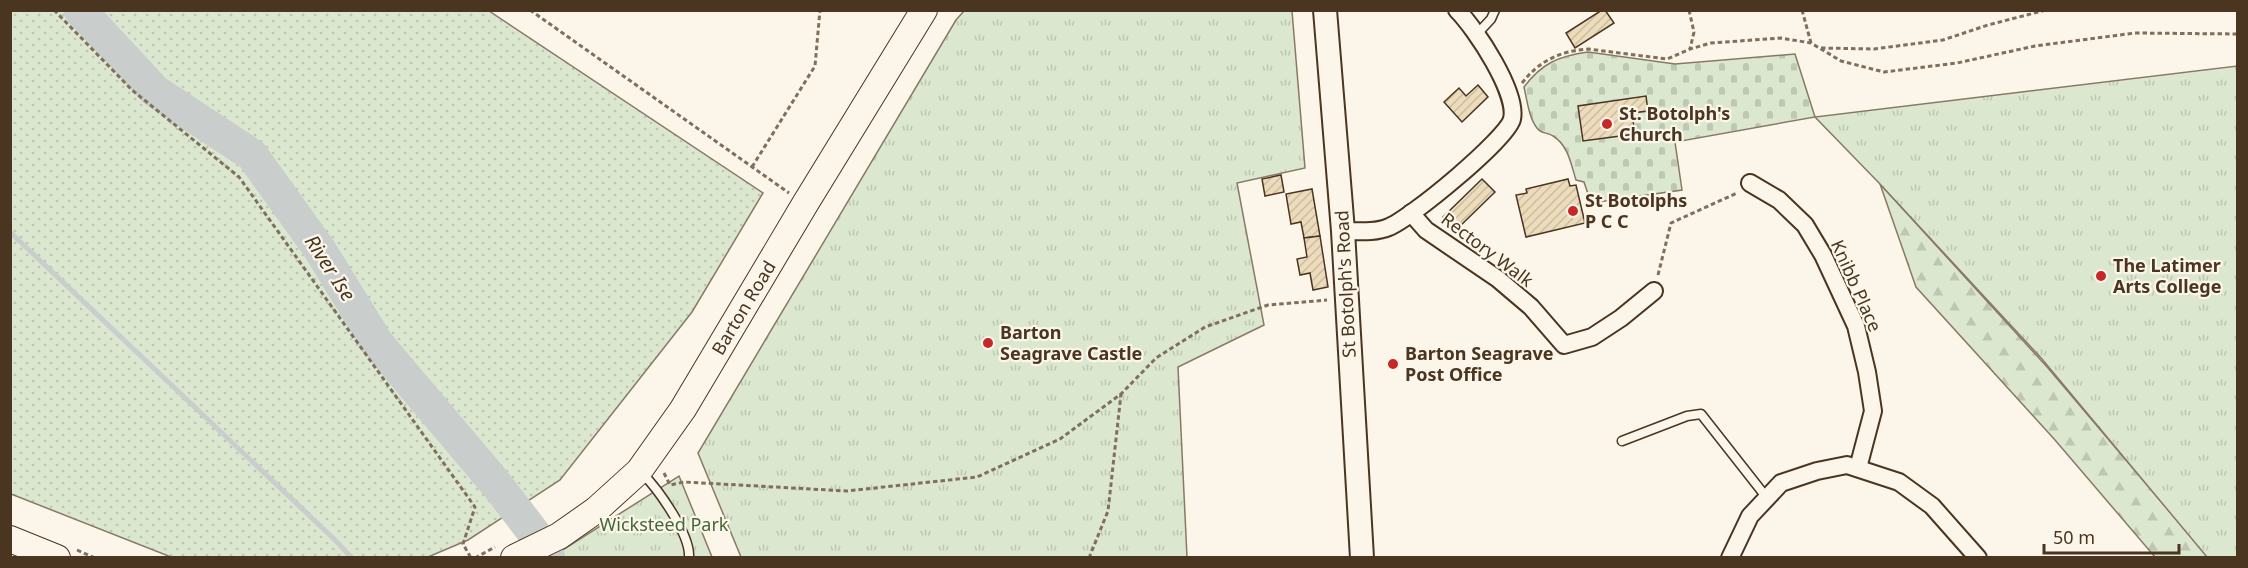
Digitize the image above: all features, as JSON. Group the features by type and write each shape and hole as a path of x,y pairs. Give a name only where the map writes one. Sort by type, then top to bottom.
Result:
{"main road":[{"name":"Barton Road","path":"509,553 559,536 651,469 683,409 924,10"},
{"path":"10,539 57,558"}],"street":[{"name":"St Botolph's Road","path":"1325,10 1343,231 1362,558"},
{"path":"1343,231 1378,230 1389,227 1411,213 1503,135 1512,119 1510,99 1498,69 1477,34 1457,10"},
{"name":"Knibb Place","path":"1750,183 1779,200 1805,225 1823,255 1856,326 1873,411 1858,468"},
{"name":"Rectory Walk","path":"1411,213 1426,230 1498,279 1531,308 1564,345 1592,337 1621,318 1654,291"},
{"path":"1730,558 1750,516 1781,483 1817,471 1846,465 1899,482 1932,506 1978,558"}],"lane":[{"path":"1477,34 1491,19 1495,10"},
{"path":"1622,441 1687,416 1701,414 1767,498"},
{"path":"651,469 657,488 689,544 689,558"}],"path":[{"path":"54,10 132,90 239,177 475,507 463,544 473,558 509,553"},
{"path":"530,10 797,199"},
{"path":"752,167 815,66 820,10"},
{"path":"1689,10 1694,32 1690,49"},
{"path":"1802,10 1811,43"},
{"path":"1819,48 1874,49 1943,40 1988,25 2046,10"},
{"path":"1510,99 1529,74 1545,61 1558,54 1588,49 1667,59 1711,43 1781,38 1811,43 1841,61 1884,72 1957,63 2035,46 2135,33 2238,34"},
{"path":"1654,291 1671,223 1737,193 1750,183"},
{"path":"651,469 670,485 684,483 847,491 977,477 1060,439 1121,394 1156,358 1205,327 1268,305 1347,298"},
{"path":"1089,558 1108,511 1121,394"}],"green space":[{"path":"10,11 489,11 763,193 692,312 560,480 468,540 428,557 171,557 11,494"},
{"path":"964,11 1292,11 1305,168 1237,183 1264,325 1178,367 1187,557 741,557 698,453 956,20"},
{"path":"1588,52 1675,64 1795,54 1815,117 1675,142 1682,190 1591,203 1584,182 1576,180 1562,144 1553,136 1540,131 1534,124 1524,87 1538,72 1552,62"},
{"name":"The Latimer Arts College","path":"2237,66 2237,557 2207,557 2042,359 1815,117"},
{"path":"1880,184 2048,368 2208,557 2155,557 2055,440 1916,287"},
{"name":"Wicksteed Park","path":"679,476 712,557 550,558"}],"building":[{"path":"1605,10 1614,23 1575,48 1566,33"},
{"path":"1478,85 1488,97 1462,122 1444,102 1459,88 1466,96"},
{"name":"St. Botolph's Church","path":"1646,96 1648,111 1632,113 1635,134 1583,141 1578,106"},
{"path":"1281,175 1284,192 1265,196 1262,179"},
{"path":"1482,179 1495,192 1456,230 1443,217"},
{"path":"1568,179 1570,186 1576,185 1585,223 1526,237 1516,195 1527,193 1526,189"},
{"path":"1312,189 1320,236 1304,238 1301,222 1291,224 1286,194"},
{"path":"1320,236 1328,287 1313,290 1310,273 1300,275 1297,259 1307,257 1304,238"}],"waterway":[{"name":"River Ise","path":"80,10 155,91 252,155 320,250 378,344 497,485 540,541 549,558"},
{"path":"10,232 352,558"}],"place":[{"name":"St. Botolph's Church","path":"1607,124"},
{"name":"St Botolphs P C C","path":"1573,211"},
{"name":"The Latimer Arts College","path":"2101,276"},
{"name":"Barton Seagrave Castle","path":"988,343"},
{"name":"Barton Seagrave Post Office","path":"1393,364"}]}
